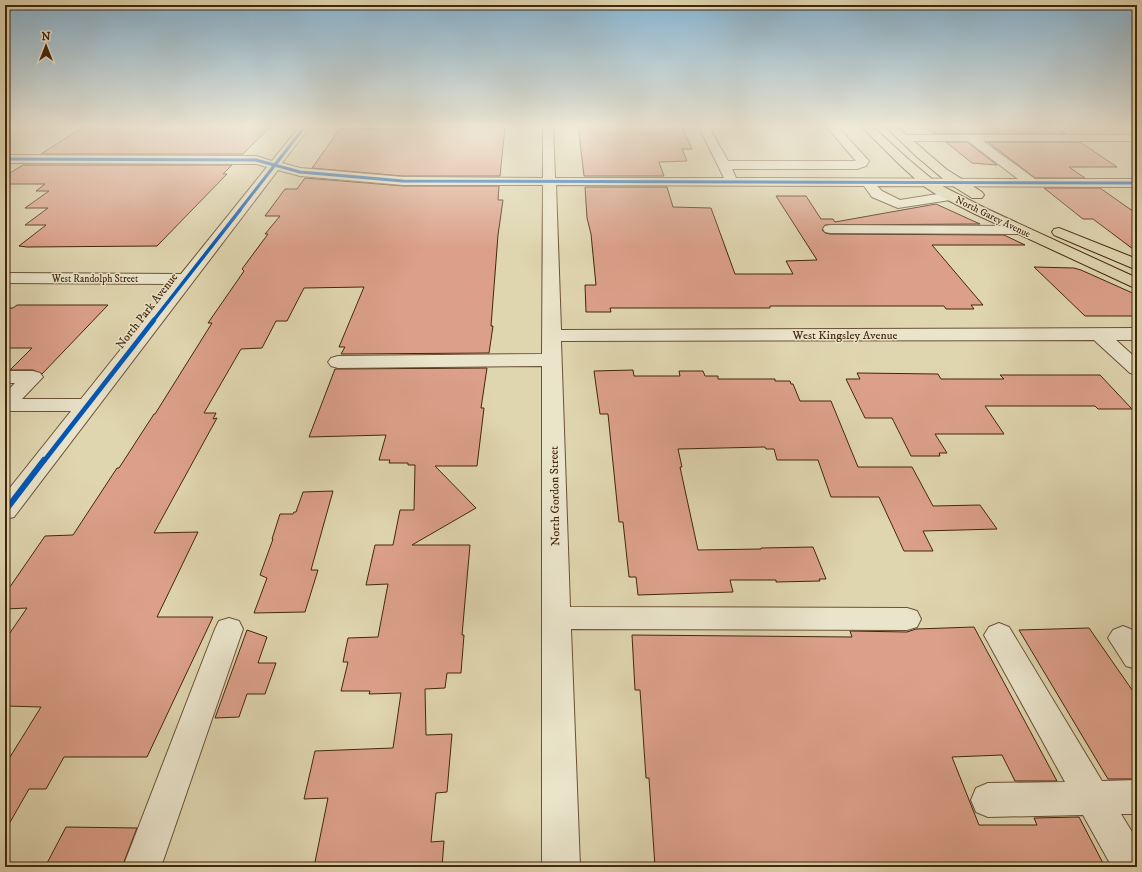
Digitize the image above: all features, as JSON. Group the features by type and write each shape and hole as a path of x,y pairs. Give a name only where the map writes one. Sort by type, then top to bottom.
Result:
{"main road":[{"name":"North Garey Avenue","path":"909,166 927,182 972,193 1000,206"},
{"name":"North Garey Avenue","path":"934,166 953,189 1021,230 1132,280"},
{"name":"North Garey Avenue","path":"1032,220 1137,265"}],"street":[{"name":"North Park Avenue","path":"5,511 273,166"},
{"path":"277,166 300,172 403,181 927,182"},
{"name":"North Gordon Street","path":"548,166 553,360 561,867"},
{"path":"723,166 732,181"},
{"path":"1009,166 1031,182"},
{"path":"867,182 877,194 898,204 953,189 1031,182 1137,182"},
{"path":"830,229 1021,230"},
{"path":"1121,258 1137,258"},
{"name":"West Randolph Street","path":"5,278 185,279"},
{"path":"1099,334 1137,369"},
{"name":"West Kingsley Avenue","path":"552,336 1137,334"},
{"path":"338,362 553,360"},
{"path":"5,377 33,377 5,405"},
{"path":"5,405 88,405"},
{"path":"557,618 908,619"},
{"path":"142,867 230,629"},
{"path":"999,635 1132,867"},
{"path":"988,800 1137,797"}],"building":[{"path":"22,166 231,166 223,174 227,174 157,246 19,246 46,225 25,225 48,208 25,208 49,191 36,191 45,184 5,184 5,176"},
{"path":"314,166 501,166 500,176 403,176 312,168"},
{"path":"583,166 660,166 664,176 584,176"},
{"path":"1019,166 1115,166 1117,167 1069,167 1085,178 1035,178"},
{"path":"305,178 403,186 499,186 498,200 503,200 498,235 491,326 493,326 489,353 341,354 345,347 339,347 364,287 304,288 287,321 276,321 262,348 241,349 204,413 216,413 213,419 217,418 154,533 198,532 157,617 213,617 147,757 64,757 46,789 29,789 5,831 5,757 10,757 41,707 5,706 5,640 27,608 5,609 5,594 45,536 73,535 155,414 212,323 208,323 244,271 242,269 268,234 265,234 280,216 265,216 285,189 297,189"},
{"path":"585,187 667,187 673,207 711,208 735,274 793,274 786,261 817,260 776,196 806,196 821,219 833,219 835,222 936,204 980,224 825,225 822,230 825,233 830,234 1004,235 1025,245 932,245 983,305 971,305 974,309 946,309 944,306 770,306 770,308 610,308 611,312 586,312 585,285 596,285 591,234 587,218"},
{"path":"1044,188 1100,188 1137,214 1137,252 1093,219 1083,219"},
{"path":"1034,267 1074,268 1137,295 1137,316 1085,316"},
{"path":"17,305 108,305 42,374 33,370 10,370 32,348 5,348 5,308 13,308"},
{"path":"487,368 481,408 484,408 477,466 435,466 476,508 412,545 470,545 462,635 464,635 461,673 447,673 445,688 425,689 426,735 452,734 447,792 436,793 431,842 444,841 442,867 314,867 328,798 304,799 315,751 393,748 401,693 369,694 370,691 341,691 348,662 343,662 348,638 378,637 388,584 366,585 375,545 393,545 400,510 414,510 415,465 408,465 408,463 389,463 390,460 379,460 386,435 309,437 335,369"},
{"path":"633,370 634,376 680,376 679,371 703,371 705,376 718,376 718,379 775,379 775,381 790,381 791,384 793,384 800,401 831,401 858,467 912,467 933,506 980,505 997,529 923,531 933,551 904,551 879,497 831,497 818,460 777,460 774,449 766,449 765,447 678,449 682,467 680,467 698,550 813,547 826,579 819,579 820,581 776,582 776,580 730,580 733,592 638,595 636,577 629,577 623,522 619,522 608,414 600,414 594,371"},
{"path":"857,373 938,374 941,379 1004,379 1000,375 1100,375 1132,409 1098,409 1095,406 985,406 1004,434 935,434 947,453 939,453 940,456 911,456 892,418 865,418 846,379 860,379"},
{"path":"333,491 311,570 318,570 305,612 254,613 267,578 260,575 280,514 293,514 296,512 303,492"},
{"path":"974,627 1057,781 1015,781 1002,755 952,757 979,825 1037,825 1034,818 1079,817 1105,867 655,867 649,778 646,778 640,690 635,690 632,635 852,637 850,631 907,632 916,629"},
{"path":"1089,628 1137,697 1137,779 1108,779 1019,630"},
{"path":"247,630 267,637 258,663 276,663 265,694 247,694 239,717 215,718"},
{"path":"66,827 137,828 122,867 45,867"}],"cycle path":[{"path":"5,511 274,166"},
{"path":"277,166 300,172 403,181 1137,183"}]}
